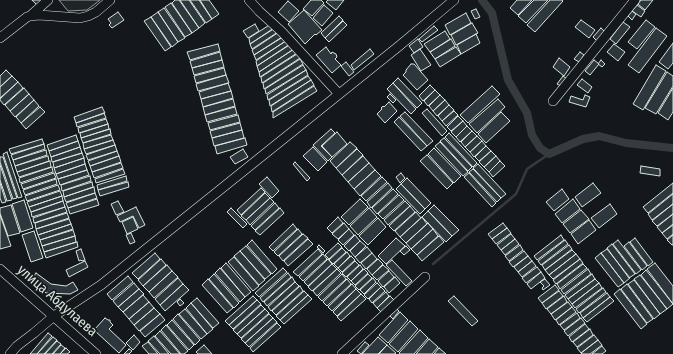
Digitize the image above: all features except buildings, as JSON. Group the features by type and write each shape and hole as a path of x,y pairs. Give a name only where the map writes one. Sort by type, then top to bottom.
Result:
{"street":[{"path":"0,38 30,16 48,0"},
{"path":"30,16 39,15 80,18 96,12 110,0"},
{"path":"249,0 282,32 338,94"},
{"path":"10,354 17,346 54,316 101,284 208,204 338,94 454,0"},
{"path":"553,101 635,0"},
{"name":"улица Абдулаева","path":"0,269 96,354"},
{"path":"342,354 425,277"}],"shaded area":[{"path":"59,0 100,0 87,10 68,11"}],"waterway":[{"path":"482,0 492,13 508,80 527,113 532,135 540,148 549,154 583,139 599,136 626,143 673,148"},
{"path":"433,264 516,194 527,169 549,154"}]}
